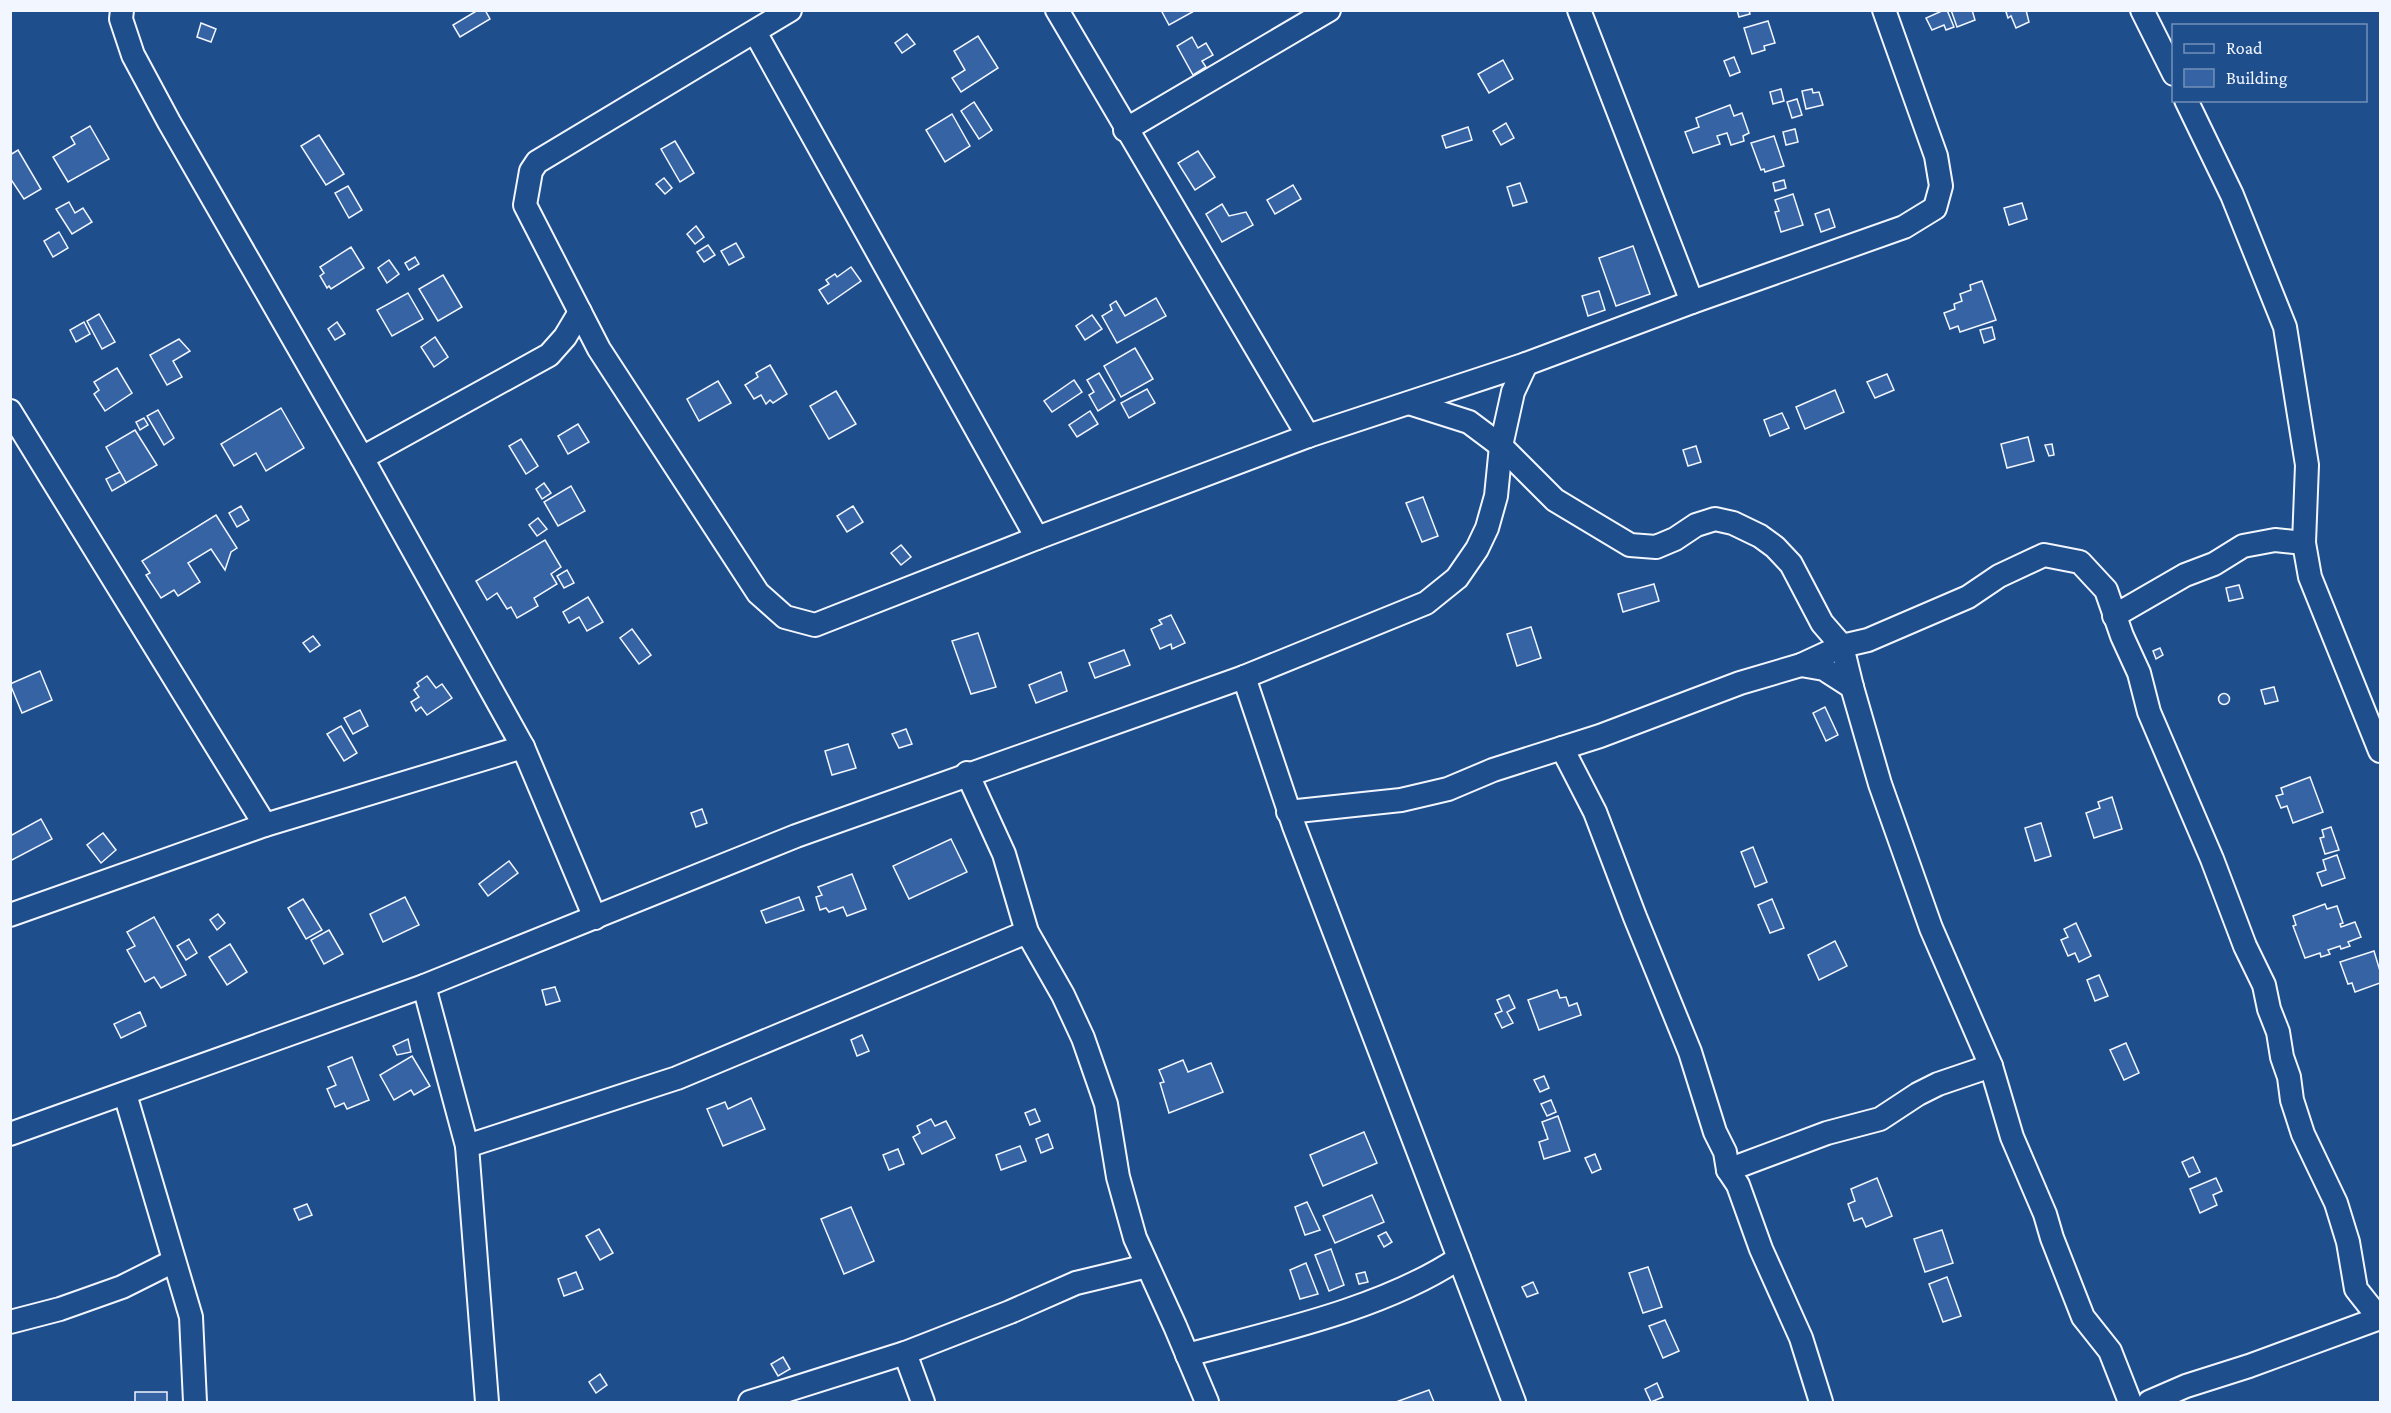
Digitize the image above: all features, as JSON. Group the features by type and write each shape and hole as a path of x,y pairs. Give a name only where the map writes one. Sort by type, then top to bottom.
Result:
{"street":[{"path":"122,10 121,19 133,55 169,122 362,458 523,747 595,918"},
{"path":"790,10 537,162 531,171 525,205 599,349 758,593 785,617 815,625 1308,436 1526,364 1904,227 1935,208 1941,186 1935,156 1884,10"},
{"path":"1057,10 1125,130 1308,436"},
{"path":"1125,130 1329,10"},
{"path":"1579,10 1692,302"},
{"path":"2142,10 2172,70"},
{"path":"755,32 1037,538"},
{"path":"2188,102 2232,195 2285,327 2307,465 2304,543 2310,577 2380,751"},
{"path":"362,458 549,355 565,337 580,312"},
{"path":"10,1134 424,986 796,836 967,773 1244,676 1426,603 1457,578 1477,549 1487,528 1496,496 1501,446 1513,393 1526,364"},
{"path":"1409,403 1469,422 1501,446 1555,500 1630,545 1656,548 1696,525 1714,519 1733,524 1760,536 1775,547 1791,564 1822,623 1842,646 1880,784 1931,928 1991,1066 2012,1137 2045,1214 2083,1317 2110,1351 2130,1402"},
{"path":"14,423 265,825"},
{"path":"2114,616 2185,575 2214,564 2243,546 2275,540 2304,543"},
{"path":"1288,812 1411,798 1448,789 1493,770 1562,748 1740,683 1802,665 1842,646 1868,640 1968,597 1999,576 2044,555 2080,562 2106,590 2114,616 2139,673 2150,712 2212,859 2245,945 2264,985 2289,1077 2292,1100 2303,1134 2336,1203 2348,1242 2356,1289 2380,1318 2249,1366 2186,1386 2149,1402"},
{"path":"1802,665 1824,669 1852,687"},
{"path":"1244,676 1288,812 1514,1402"},
{"path":"10,915 265,825 523,747"},
{"path":"1562,748 1595,812 1690,1052 1715,1132 1725,1152 1728,1170 1737,1185 1761,1249 1801,1338 1821,1402"},
{"path":"967,773 1004,854 1027,932 1063,995 1083,1038 1106,1104 1118,1177 1135,1238 1207,1402"},
{"path":"467,1146 676,1078 1027,932"},
{"path":"424,986 467,1146 487,1402"},
{"path":"1728,1170 1827,1133 1880,1119 1938,1084 1991,1066"},
{"path":"125,1094 191,1317 195,1402"},
{"path":"1187,1355 1323,1317 1398,1292 1435,1274 1459,1258"},
{"path":"10,1322 60,1309 122,1287 174,1260"},
{"path":"750,1402 905,1353 1010,1312 1076,1283 1147,1266"},
{"path":"905,1353 923,1402"}],"building":[{"path":"478,10 485,10 490,19 460,37 453,25"},
{"path":"1161,10 1196,10 1169,25"},
{"path":"1737,10 1749,10 1750,14 1739,17"},
{"path":"1947,10 1954,27 1946,30 1944,25 1932,30 1926,18"},
{"path":"1951,10 1972,10 1975,20 1957,27"},
{"path":"2026,10 2029,22 2016,28 2011,16 2008,18 2006,12"},
{"path":"1768,21 1775,43 1764,46 1765,50 1752,54 1744,28"},
{"path":"201,23 216,29 211,42 197,37"},
{"path":"907,34 915,44 902,53 895,43"},
{"path":"978,36 998,68 961,92 952,78 965,70 954,51"},
{"path":"1192,37 1198,48 1206,43 1213,55 1202,61 1206,67 1193,75 1177,46"},
{"path":"1734,57 1740,72 1730,76 1724,61"},
{"path":"1503,60 1513,79 1489,93 1478,74"},
{"path":"1781,89 1784,101 1773,104 1770,92"},
{"path":"1812,89 1813,93 1819,92 1823,105 1806,109 1802,91"},
{"path":"1797,99 1802,115 1792,118 1787,102"},
{"path":"974,102 992,130 979,139 961,111"},
{"path":"1730,105 1734,116 1742,113 1749,133 1743,136 1744,141 1731,145 1727,133 1717,136 1720,144 1693,153 1685,132 1699,127 1696,118"},
{"path":"952,114 970,146 945,162 926,130"},
{"path":"1506,123 1514,138 1501,145 1493,131"},
{"path":"90,126 109,159 68,182 53,157 75,144 71,137"},
{"path":"1468,127 1472,140 1446,148 1442,136"},
{"path":"1795,129 1798,142 1786,145 1783,132"},
{"path":"319,135 344,174 326,185 301,146"},
{"path":"1774,136 1784,166 1765,172 1764,169 1761,170 1751,143"},
{"path":"675,141 694,173 680,182 661,149"},
{"path":"18,150 41,189 24,199 10,178 10,155"},
{"path":"1198,151 1215,177 1195,190 1178,163"},
{"path":"664,178 672,188 665,194 656,184"},
{"path":"1784,180 1786,188 1775,191 1773,183"},
{"path":"1520,183 1527,202 1513,206 1507,187"},
{"path":"1293,185 1301,199 1275,214 1267,200"},
{"path":"348,186 362,210 349,218 335,193"},
{"path":"1793,194 1803,225 1781,232 1775,212 1779,211 1775,200"},
{"path":"69,202 75,213 83,208 92,222 72,234 56,209"},
{"path":"2022,203 2027,219 2009,225 2004,208"},
{"path":"1222,204 1229,216 1246,212 1253,225 1222,242 1206,214"},
{"path":"1829,209 1835,227 1821,232 1815,214"},
{"path":"696,226 704,237 695,244 687,234"},
{"path":"59,232 68,248 53,257 44,241"},
{"path":"736,243 744,257 729,265 721,251"},
{"path":"708,245 715,255 704,262 697,252"},
{"path":"1633,246 1650,294 1616,306 1599,258"},
{"path":"351,247 364,268 331,289 329,286 327,288 320,276 324,273 320,267"},
{"path":"415,257 419,264 409,270 405,263"},
{"path":"389,260 399,274 387,283 378,268"},
{"path":"851,267 861,281 828,304 819,290 829,284 826,280 835,274 837,277"},
{"path":"443,275 462,307 438,321 419,289"},
{"path":"1982,281 1996,320 1960,332 1958,326 1950,329 1944,313 1955,309 1954,304 1962,301 1960,294 1971,290 1970,285"},
{"path":"1599,291 1605,310 1588,316 1582,296"},
{"path":"408,293 423,319 392,336 377,310"},
{"path":"1156,298 1166,316 1117,343 1102,316 1112,310 1110,305 1116,301 1125,316"},
{"path":"99,314 115,342 102,349 87,321"},
{"path":"1092,315 1102,329 1085,340 1076,326"},
{"path":"84,322 90,334 76,342 70,330"},
{"path":"337,322 345,334 335,340 328,329"},
{"path":"1992,327 1995,339 1984,343 1980,330"},
{"path":"435,337 448,357 434,367 421,347"},
{"path":"179,339 190,351 173,361 182,377 167,385 150,355"},
{"path":"1135,348 1153,379 1121,397 1104,366"},
{"path":"770,365 787,394 773,403 770,400 766,404 761,395 754,399 745,385 758,377 756,373"},
{"path":"117,368 132,393 105,411 94,394 99,390 94,382"},
{"path":"1099,373 1115,400 1098,411 1089,395 1094,392 1087,380"},
{"path":"1887,374 1894,390 1875,398 1867,382"},
{"path":"1074,380 1082,392 1052,412 1044,401"},
{"path":"718,381 731,403 699,421 687,399"},
{"path":"1147,389 1155,403 1129,418 1121,403"},
{"path":"1835,390 1844,412 1805,429 1796,407"},
{"path":"836,391 856,424 829,439 810,406"},
{"path":"281,408 304,448 266,471 256,453 234,466 221,444"},
{"path":"158,410 174,438 164,445 147,416"},
{"path":"1090,411 1098,424 1077,437 1069,425"},
{"path":"1782,413 1789,428 1770,436 1764,420"},
{"path":"144,418 148,425 140,430 136,422"},
{"path":"578,424 589,442 568,454 558,436"},
{"path":"135,430 157,465 126,483 106,447"},
{"path":"2028,437 2034,461 2007,468 2001,444"},
{"path":"521,439 538,466 526,474 509,446"},
{"path":"2052,444 2054,455 2049,456 2045,445"},
{"path":"1696,446 1701,462 1688,466 1683,450"},
{"path":"120,472 126,483 112,491 106,479"},
{"path":"544,483 551,493 542,499 536,489"},
{"path":"571,486 585,511 558,526 544,502"},
{"path":"1423,497 1438,536 1422,542 1406,503"},
{"path":"241,506 249,520 237,527 229,513"},
{"path":"853,506 863,522 847,532 837,516"},
{"path":"216,515 237,548 231,552 225,570 211,549 188,563 200,582 178,596 174,590 161,598 146,575 150,573 142,561"},
{"path":"538,518 547,529 537,536 529,525"},
{"path":"545,540 561,567 551,574 557,584 534,598 538,606 517,618 511,607 507,609 497,593 487,600 476,581"},
{"path":"901,545 911,557 901,565 891,553"},
{"path":"567,570 574,583 564,588 557,576"},
{"path":"1654,584 1659,601 1623,612 1618,594"},
{"path":"2239,585 2243,598 2229,601 2226,588"},
{"path":"588,597 603,622 587,631 579,617 569,623 563,612"},
{"path":"1171,615 1185,643 1172,649 1171,644 1160,649 1151,629 1162,624 1159,620"},
{"path":"1531,627 1541,658 1517,666 1507,634"},
{"path":"632,629 651,655 639,664 620,638"},
{"path":"978,633 996,687 971,694 952,641"},
{"path":"313,636 320,645 310,652 303,643"},
{"path":"2160,648 2163,655 2156,659 2153,651"},
{"path":"1124,650 1130,665 1095,678 1089,663"},
{"path":"40,671 52,700 22,713 10,684"},
{"path":"1061,672 1067,691 1036,703 1029,685"},
{"path":"427,676 436,688 442,684 452,698 427,715 421,707 416,711 411,702 419,697 414,690 419,686 417,683"},
{"path":"2274,687 2278,701 2265,704 2261,690"},
{"path":"2224,693 2230,699 2224,705 2218,699"},
{"path":"1825,707 1838,735 1826,741 1813,713"},
{"path":"360,710 368,726 353,734 344,718"},
{"path":"341,726 357,753 344,761 327,734"},
{"path":"906,729 912,744 899,748 892,734"},
{"path":"848,744 856,768 832,775 825,751"},
{"path":"2310,777 2323,812 2293,823 2287,806 2281,808 2276,796 2283,794 2281,788"},
{"path":"2112,797 2122,829 2094,838 2086,813 2100,808 2098,802"},
{"path":"702,809 707,823 696,827 691,813"},
{"path":"41,819 52,839 10,861 10,836"},
{"path":"2041,823 2051,856 2035,861 2025,828"},
{"path":"2331,827 2339,850 2325,854 2320,838 2324,837 2322,830"},
{"path":"103,833 116,850 101,863 87,845"},
{"path":"951,839 967,872 909,899 893,866"},
{"path":"1753,847 1767,882 1755,887 1741,852"},
{"path":"2337,855 2345,878 2322,886 2317,873 2326,870 2323,860"},
{"path":"509,861 518,873 488,896 479,884"},
{"path":"852,874 866,909 847,916 843,907 829,912 826,908 820,910 816,897 822,895 818,887"},
{"path":"405,897 419,925 383,942 370,914"},
{"path":"799,897 804,910 766,923 761,911"},
{"path":"303,899 322,930 306,939 288,908"},
{"path":"1772,899 1784,928 1770,933 1758,905"},
{"path":"2325,904 2327,909 2337,906 2343,923 2340,924 2341,927 2355,922 2361,937 2348,942 2350,946 2328,950 2330,954 2321,957 2320,953 2305,958 2293,926 2296,925 2293,916"},
{"path":"218,914 225,923 217,930 210,920"},
{"path":"154,917 186,975 161,988 154,977 145,982 127,950 135,946 127,932"},
{"path":"2076,923 2091,956 2079,962 2075,953 2068,956 2061,940 2068,937 2064,929"},
{"path":"329,930 343,954 324,964 311,940"},
{"path":"189,939 197,953 186,960 177,946"},
{"path":"1835,941 1847,966 1819,980 1808,955"},
{"path":"230,944 247,972 227,985 209,957"},
{"path":"2374,951 2380,971 2380,983 2355,992 2352,983 2348,984 2340,962"},
{"path":"2099,975 2108,996 2095,1001 2087,980"},
{"path":"555,987 560,1001 546,1005 542,990"},
{"path":"1557,990 1560,998 1566,997 1569,1006 1577,1003 1581,1015 1539,1030 1528,1000"},
{"path":"1509,995 1515,1008 1507,1012 1513,1023 1502,1028 1495,1014 1502,1011 1497,1000"},
{"path":"140,1012 146,1026 121,1038 114,1024"},
{"path":"862,1035 869,1051 857,1056 851,1040"},
{"path":"408,1039 411,1052 397,1055 393,1046"},
{"path":"2126,1043 2139,1073 2124,1080 2110,1050"},
{"path":"412,1056 430,1086 414,1095 411,1090 394,1100 380,1075"},
{"path":"352,1057 369,1100 347,1109 344,1103 335,1107 327,1089 336,1085 328,1067"},
{"path":"1183,1060 1188,1072 1211,1063 1223,1092 1169,1113 1160,1083 1164,1082 1159,1070"},
{"path":"1544,1076 1549,1088 1540,1092 1534,1080"},
{"path":"751,1098 765,1129 723,1146 707,1109 725,1102 728,1109"},
{"path":"1551,1100 1556,1112 1547,1116 1541,1104"},
{"path":"1035,1109 1040,1121 1030,1125 1025,1113"},
{"path":"1558,1116 1570,1151 1544,1159 1539,1142 1548,1139 1542,1122"},
{"path":"931,1119 935,1126 946,1121 955,1138 922,1154 913,1137 920,1133 917,1126"},
{"path":"1364,1132 1377,1163 1323,1186 1310,1155"},
{"path":"1048,1134 1053,1148 1041,1153 1036,1139"},
{"path":"1020,1146 1026,1161 1001,1170 996,1155"},
{"path":"898,1149 904,1164 889,1170 883,1155"},
{"path":"1595,1154 1601,1169 1592,1173 1585,1158"},
{"path":"2193,1157 2200,1172 2189,1177 2182,1162"},
{"path":"1877,1178 1892,1216 1866,1227 1862,1218 1854,1221 1848,1204 1855,1201 1851,1189"},
{"path":"2216,1178 2222,1191 2213,1195 2217,1205 2200,1213 2190,1189"},
{"path":"1372,1195 1384,1222 1335,1243 1323,1216"},
{"path":"1307,1202 1320,1230 1305,1235 1295,1207"},
{"path":"307,1204 312,1215 299,1220 294,1209"},
{"path":"851,1207 874,1261 844,1274 821,1219"},
{"path":"599,1229 613,1253 600,1260 586,1236"},
{"path":"1942,1230 1953,1263 1925,1272 1914,1239"},
{"path":"1386,1232 1392,1242 1384,1247 1378,1236"},
{"path":"1331,1249 1344,1285 1329,1291 1315,1255"},
{"path":"1306,1263 1318,1294 1300,1299 1290,1270"},
{"path":"1648,1267 1662,1307 1643,1313 1629,1273"},
{"path":"576,1272 583,1289 564,1296 558,1279"},
{"path":"1365,1272 1368,1282 1359,1284 1356,1274"},
{"path":"1947,1277 1961,1316 1943,1322 1929,1284"},
{"path":"1533,1282 1538,1293 1527,1297 1522,1287"},
{"path":"1665,1320 1679,1351 1663,1358 1649,1326"},
{"path":"783,1357 790,1369 778,1376 771,1364"},
{"path":"600,1374 607,1385 596,1393 589,1382"},
{"path":"1657,1383 1663,1397 1651,1402 1645,1389"},
{"path":"1429,1390 1434,1402 1396,1402"},
{"path":"135,1392 167,1392 167,1402 135,1402"}]}
